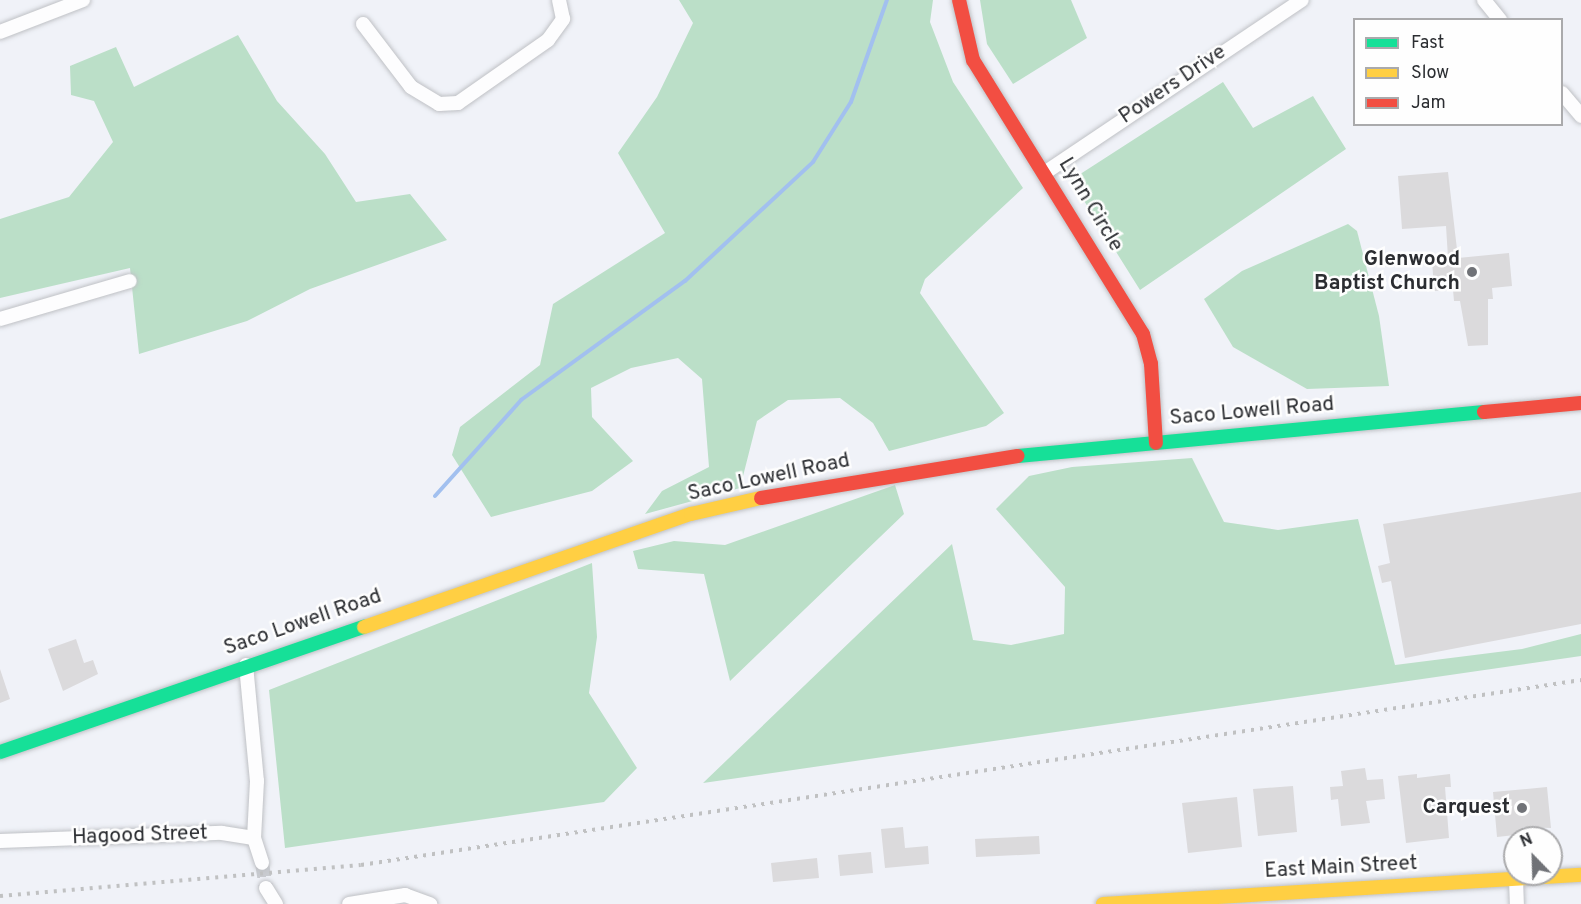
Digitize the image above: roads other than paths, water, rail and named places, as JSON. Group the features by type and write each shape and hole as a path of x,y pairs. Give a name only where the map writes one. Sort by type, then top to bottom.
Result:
{"street":[{"path":"0,32 83,0"},
{"path":"363,24 411,87 439,104 458,103 548,40 563,19 559,0"},
{"name":"Lynn Circle","path":"959,0 960,22 973,60 1046,172 1143,334 1151,364 1155,443"},
{"name":"Powers Drive","path":"1046,172 1302,0"},
{"path":"1484,0 1498,18"},
{"path":"1563,94 1581,116"},
{"path":"0,319 130,281"},
{"name":"Saco Lowell Road","path":"0,752 246,665 691,514 971,460 1581,403"},
{"path":"246,665 257,781 254,838 262,863"},
{"name":"Hagood Street","path":"0,841 222,833 254,838"},
{"name":"East Main Street","path":"1563,876 1581,875"},
{"name":"East Main Street","path":"1103,904 1503,880"},
{"path":"1516,886 1517,904"},
{"path":"266,888 276,904"},
{"path":"349,904 405,895 430,904"}],"waterway":[{"path":"435,496 521,400 685,281 813,162 851,102 887,0"}],"tunnel":[{"path":"262,863 266,888"}],"railway":[{"path":"0,896 361,865 1581,680"}],"place":[{"name":"Glenwood Baptist Church","path":"1472,272"},
{"name":"Carquest","path":"1522,808"}]}
